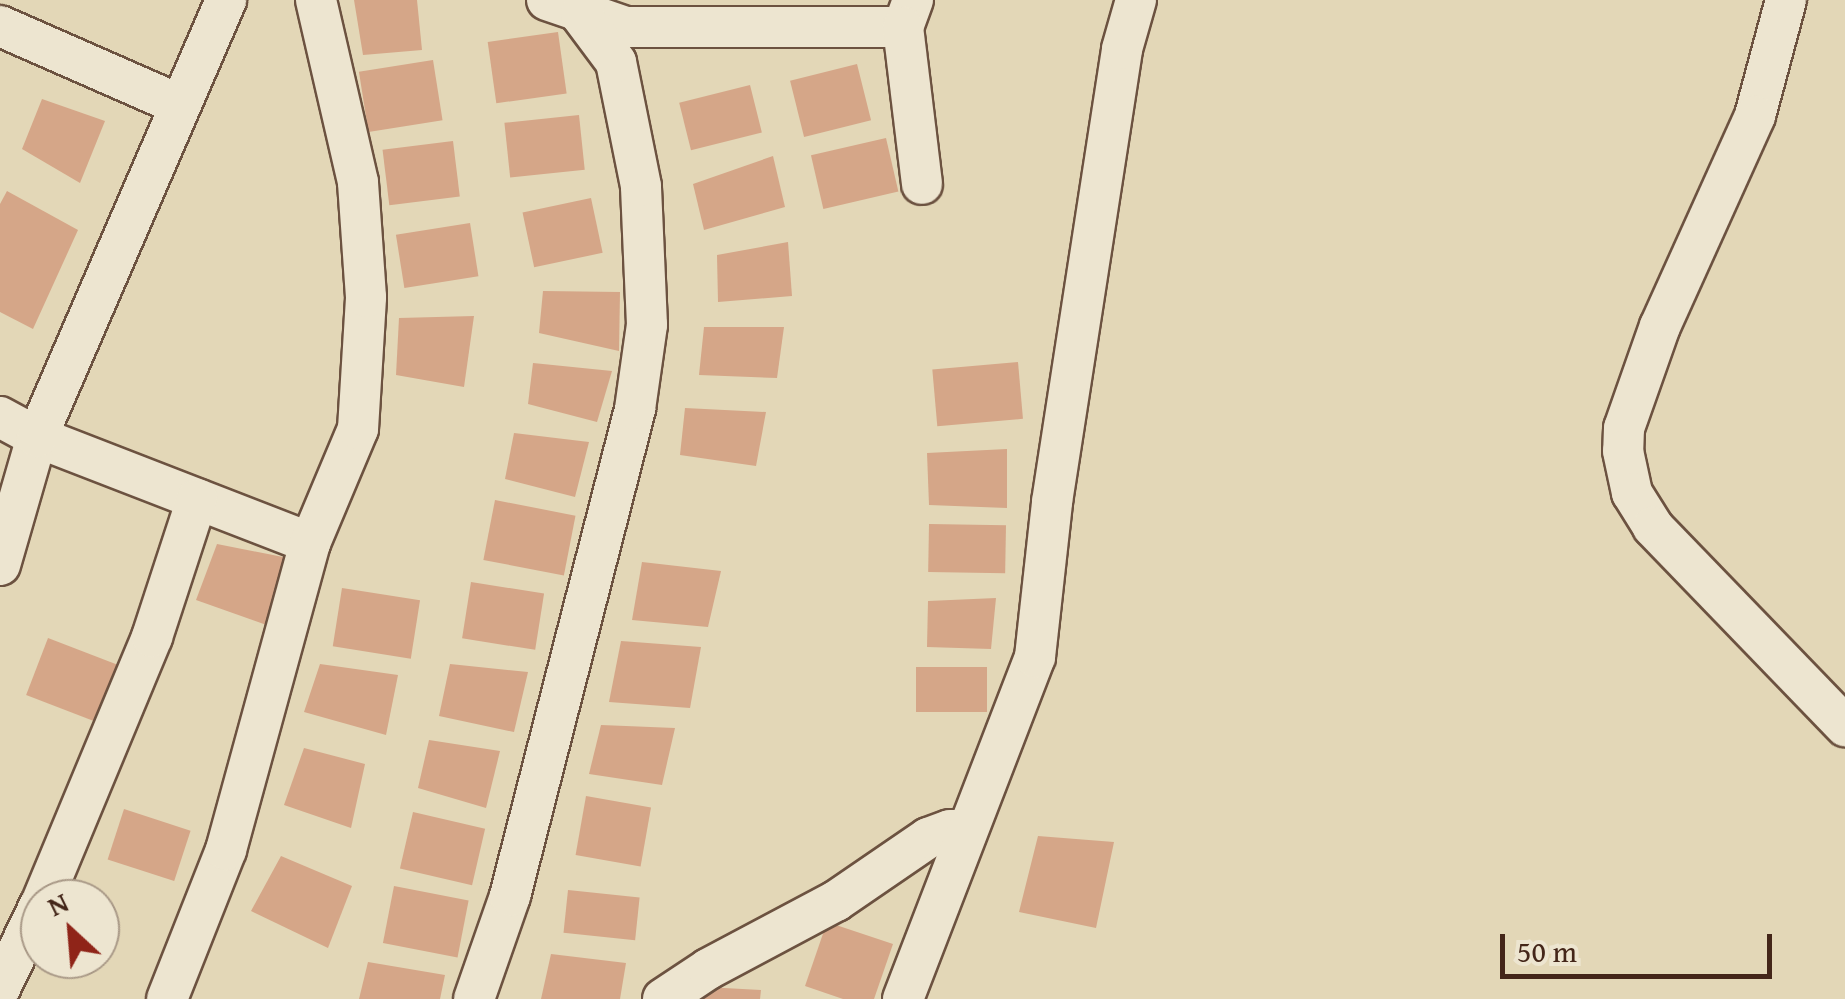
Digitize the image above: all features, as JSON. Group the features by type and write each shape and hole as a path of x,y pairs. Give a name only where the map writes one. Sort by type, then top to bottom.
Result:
{"street":[{"path":"0,565 37,437 226,0"},
{"path":"168,999 226,850 310,543 358,429 366,297 358,182 316,0"},
{"path":"902,999 1035,657 1052,502 1122,48 1136,0"},
{"path":"1786,0 1761,98 1660,326 1624,428 1623,451 1632,493 1653,527 1845,726"},
{"path":"571,5 626,27 908,14 922,184"},
{"path":"474,999 510,896 625,447 647,325 641,186 616,62 571,5"},
{"path":"0,26 178,104"},
{"path":"0,418 37,437 310,543"},
{"path":"51,879 152,637 197,499"},
{"path":"662,999 696,976 836,901 928,838 950,830 967,830"},
{"path":"0,988 20,946"}],"building":[{"path":"354,0 417,0 422,50 363,55"},
{"path":"558,32 567,93 496,103 488,42"},
{"path":"433,60 443,120 368,132 359,72"},
{"path":"857,64 871,120 804,137 790,81"},
{"path":"750,85 762,133 691,150 679,103"},
{"path":"42,99 105,121 80,183 22,149"},
{"path":"579,115 585,170 510,178 504,123"},
{"path":"886,138 898,192 823,209 811,155"},
{"path":"453,141 460,197 389,205 383,150"},
{"path":"773,156 785,207 704,230 693,184"},
{"path":"7,191 78,230 33,329 0,312 0,204"},
{"path":"591,198 603,253 534,267 523,213"},
{"path":"470,223 478,276 404,288 396,235"},
{"path":"788,242 792,296 718,302 717,255"},
{"path":"543,291 620,292 619,351 539,333"},
{"path":"474,316 464,387 396,375 399,318"},
{"path":"704,327 784,327 777,378 699,375"},
{"path":"1018,362 1023,419 937,426 932,369"},
{"path":"533,363 612,371 597,422 528,404"},
{"path":"685,408 766,412 756,466 680,455"},
{"path":"514,433 589,442 575,497 505,479"},
{"path":"1007,449 1007,508 929,505 927,453"},
{"path":"495,500 575,516 564,576 483,560"},
{"path":"929,524 1006,525 1005,573 928,572"},
{"path":"217,544 288,558 272,627 196,600"},
{"path":"642,562 721,571 708,627 632,620"},
{"path":"471,582 544,594 535,650 462,638"},
{"path":"342,588 420,600 411,659 333,646"},
{"path":"996,598 991,649 927,647 928,601"},
{"path":"48,638 129,669 107,726 26,695"},
{"path":"621,641 701,647 690,708 609,702"},
{"path":"320,664 398,675 386,735 304,712"},
{"path":"450,664 528,672 514,732 439,716"},
{"path":"916,667 987,667 987,712 916,712"},
{"path":"601,725 675,728 662,785 589,774"},
{"path":"429,740 500,751 486,808 418,788"},
{"path":"304,748 365,764 351,828 284,805"},
{"path":"586,796 651,807 641,867 576,855"},
{"path":"124,809 191,831 174,881 108,859"},
{"path":"413,812 485,829 472,885 400,869"},
{"path":"1038,836 1114,842 1096,928 1019,912"},
{"path":"281,856 352,886 328,948 251,911"},
{"path":"394,886 469,901 458,957 383,943"},
{"path":"568,890 640,898 635,940 564,933"},
{"path":"827,922 893,944 874,999 843,999 805,986"},
{"path":"551,954 626,963 620,999 541,999"},
{"path":"368,962 445,975 440,999 359,999"},
{"path":"687,986 761,990 760,999 682,999"}]}
